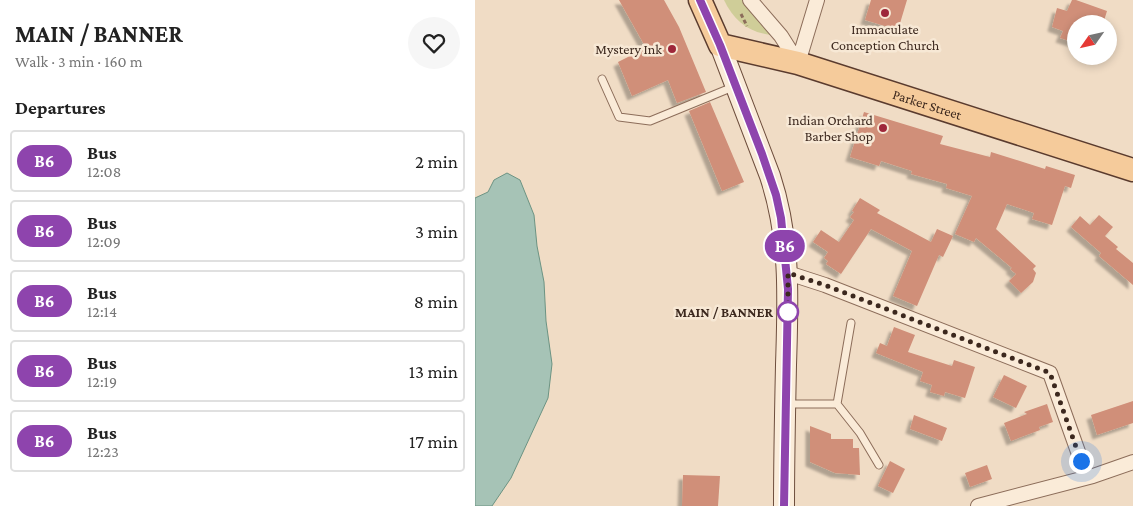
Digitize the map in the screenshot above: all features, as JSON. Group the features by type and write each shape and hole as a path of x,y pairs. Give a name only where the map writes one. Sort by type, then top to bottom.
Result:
{"main road":[{"path":"700,0 736,86 776,195 783,232 788,273 784,506"},
{"name":"Parker Street","path":"720,45 798,63 1133,170"}],"street":[{"path":"750,0 781,36 798,63"},
{"path":"798,63 817,0"},
{"path":"788,273 825,285 1050,373 1087,477"},
{"path":"978,506 1087,477 1133,462"}],"lane":[{"path":"602,79 619,117 650,121 736,86"},
{"path":"851,323 837,404 860,433 879,464"},
{"path":"785,404 837,404"}],"shaded area":[{"path":"724,0 742,0 771,35 755,31 737,20"},
{"path":"507,173 520,180 534,215 537,246 544,282 546,321 552,364 548,398 511,478 492,506 475,506 475,198 488,192 494,180"}],"building":[{"path":"619,0 664,0 679,27 706,92 677,103 668,80 632,96 618,62 646,48"},
{"name":"Immaculate Conception Church","path":"871,0 907,0 898,30 865,20"},
{"path":"1072,0 1076,0 1107,11 1106,15 1067,15 1067,40 1060,38 1063,31 1052,27 1057,8 1067,11"},
{"path":"710,102 744,182 722,191 689,111"},
{"path":"864,112 943,136 940,144 990,157 991,152 1045,169 1046,166 1075,175 1071,188 1065,186 1052,225 1032,219 1034,213 1007,204 996,229 1036,266 1033,269 1036,273 1033,282 1021,293 1009,281 1016,274 1010,269 1012,268 976,238 974,242 955,234 972,196 946,188 947,184 911,174 912,171 881,161 879,166 850,157"},
{"path":"860,198 880,210 877,213 931,242 937,229 953,236 943,257 939,255 917,306 893,296 912,251 871,229 841,274 826,264 828,261 824,258 828,252 813,242 821,230 839,242 854,220 850,217"},
{"path":"1099,215 1113,227 1105,236 1118,247 1116,249 1133,263 1133,285 1099,256 1101,253 1071,227 1080,216 1090,225"},
{"path":"894,327 915,335 908,352 952,366 954,360 975,367 965,398 945,392 944,396 930,392 932,385 920,381 923,372 876,353 880,343 887,346"},
{"path":"1004,375 1027,386 1016,408 993,397"},
{"path":"1133,401 1133,423 1097,435 1091,415"},
{"path":"1047,404 1053,422 1039,427 1040,430 1011,441 1004,423 1027,414 1024,412"},
{"path":"914,415 947,428 942,441 910,429"},
{"path":"810,426 831,434 831,439 853,439 853,448 859,448 860,475 835,473 810,462"},
{"path":"890,461 905,469 893,493 878,486"},
{"path":"987,465 992,479 970,487 965,473"},
{"path":"683,475 720,476 718,506 682,506"}],"bus line":[{"name":"B6","path":"700,0 720,45 762,154 776,195 781,218 788,273 784,506"}],"place":[{"name":"Immaculate Conception Church","path":"885,13"},
{"name":"Mystery Ink","path":"672,49"},
{"name":"Indian Orchard Barber Shop","path":"883,128"},
{"name":"MAIN / BANNER","path":"788,312"}],"route":[{"path":"788,312 788,273 934,326 1050,373 1081,461"}]}
